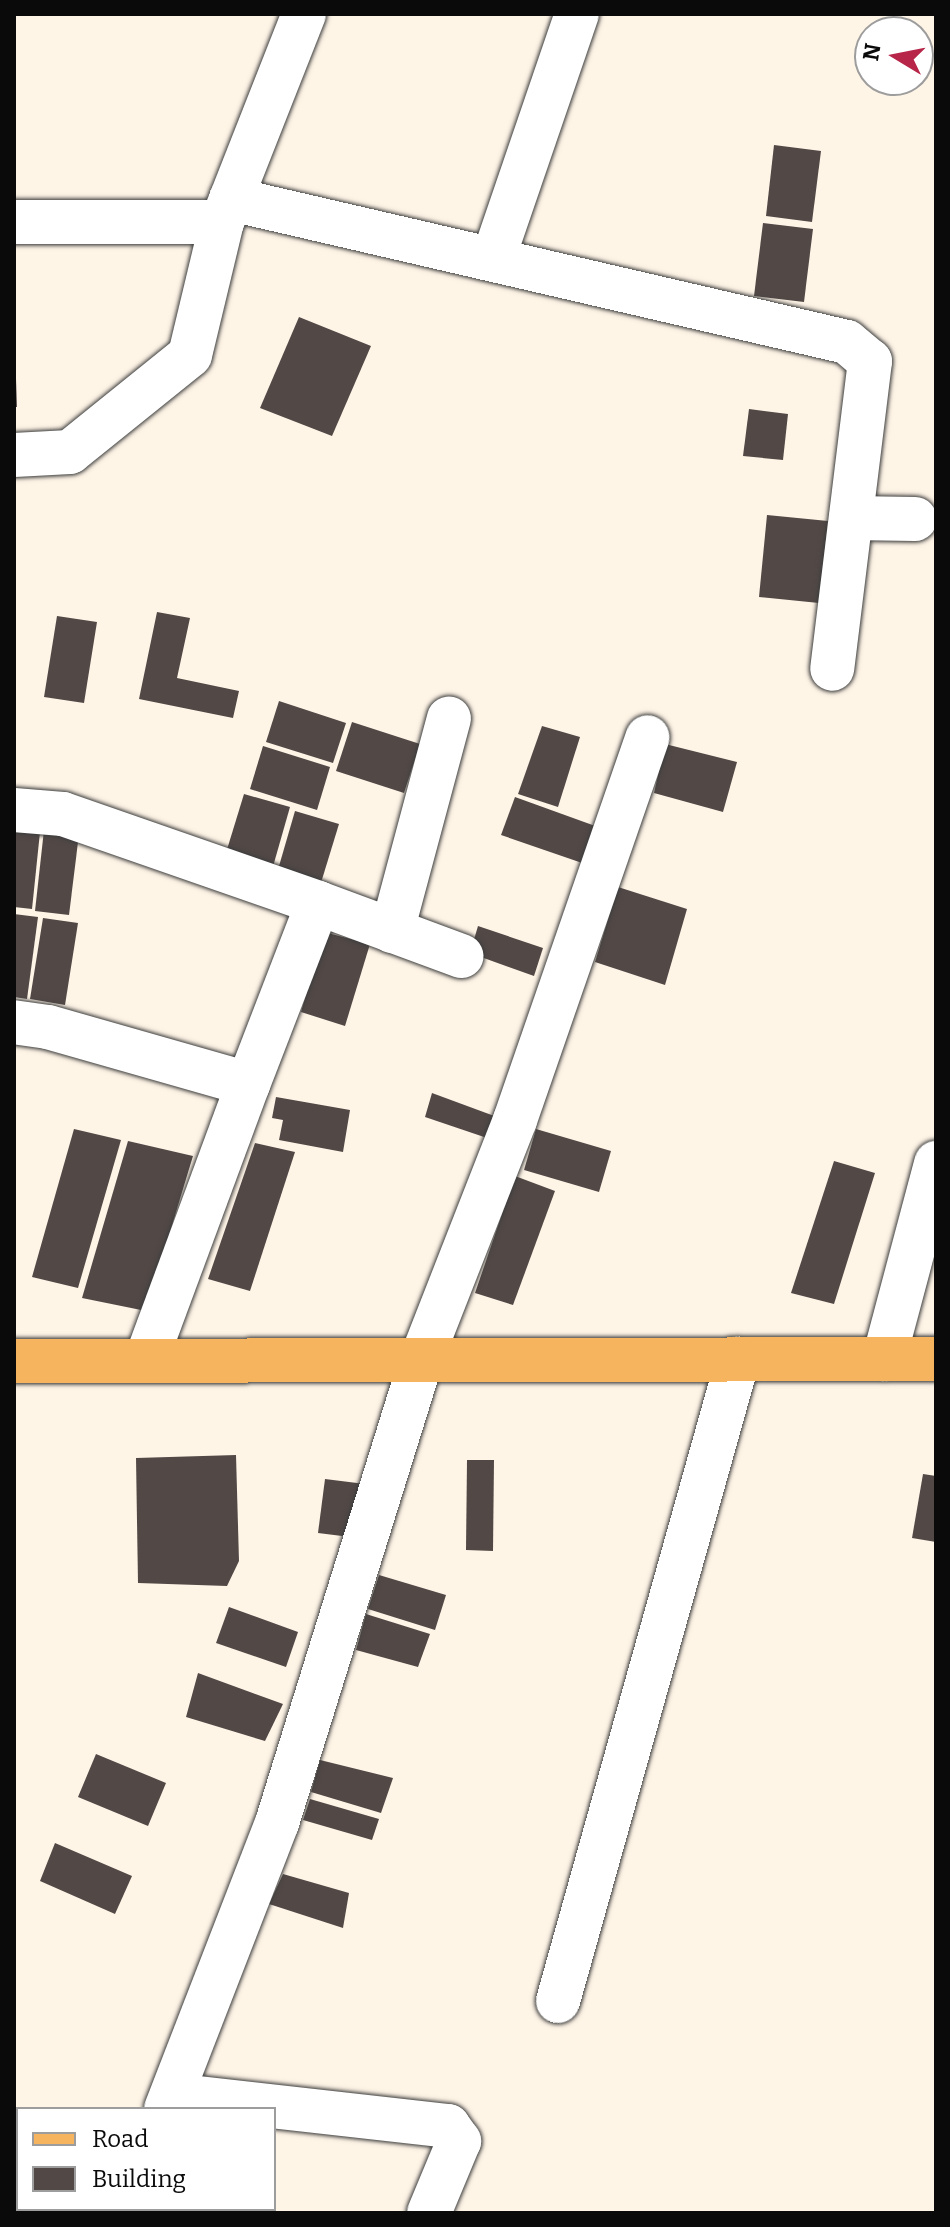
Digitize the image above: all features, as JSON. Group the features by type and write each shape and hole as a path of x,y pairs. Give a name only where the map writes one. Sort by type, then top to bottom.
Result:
{"main road":[{"path":"14,1361 936,1359"}],"street":[{"path":"14,455 70,452 190,355 227,210 304,14"},
{"path":"493,259 577,14"},
{"path":"14,222 227,210 493,259 847,342 870,361 832,669"},
{"path":"851,518 915,519"},
{"path":"392,931 449,718"},
{"path":"227,2107 169,2102 237,1932 302,1751 421,1360 515,1120 648,737"},
{"path":"14,810 63,814 461,956"},
{"path":"146,1360 318,903"},
{"path":"14,1022 48,1027 248,1084"},
{"path":"884,1359 936,1163"},
{"path":"558,2001 738,1359"},
{"path":"276,2111 448,2126 459,2141 429,2213"}],"building":[{"path":"774,145 821,151 812,222 766,216"},
{"path":"763,223 813,229 804,302 754,296"},
{"path":"299,317 371,346 332,436 260,408"},
{"path":"14,322 17,407 14,407"},
{"path":"749,409 788,414 783,460 743,456"},
{"path":"767,515 828,521 819,603 759,597"},
{"path":"157,612 190,618 177,678 239,691 233,718 139,699"},
{"path":"57,616 97,622 84,703 44,697"},
{"path":"279,701 346,723 333,763 266,742"},
{"path":"352,722 420,744 404,793 336,771"},
{"path":"542,726 580,737 558,807 518,794"},
{"path":"665,744 737,762 723,812 654,793"},
{"path":"263,746 330,767 317,810 250,789"},
{"path":"244,794 290,807 272,870 225,856"},
{"path":"515,797 598,827 585,864 501,835"},
{"path":"295,811 339,824 320,886 277,873"},
{"path":"14,829 40,832 32,909 14,907"},
{"path":"44,830 79,834 69,915 35,911"},
{"path":"618,887 687,909 665,985 595,962"},
{"path":"14,914 38,917 27,999 14,997"},
{"path":"43,918 78,923 65,1005 30,999"},
{"path":"478,926 543,948 534,976 470,953"},
{"path":"324,932 370,944 345,1026 301,1012"},
{"path":"432,1093 497,1117 490,1139 425,1117"},
{"path":"276,1097 350,1110 343,1152 279,1140 283,1120 272,1118"},
{"path":"74,1129 121,1140 78,1288 32,1277"},
{"path":"536,1129 611,1151 599,1192 524,1170"},
{"path":"128,1141 193,1156 146,1311 82,1298"},
{"path":"255,1143 295,1152 250,1291 208,1279"},
{"path":"834,1161 875,1173 834,1304 791,1293"},
{"path":"515,1176 555,1191 513,1305 475,1293"},
{"path":"236,1455 239,1561 227,1586 138,1583 136,1458"},
{"path":"467,1460 494,1460 493,1551 466,1550"},
{"path":"923,1474 936,1476 936,1542 912,1538"},
{"path":"325,1479 365,1484 358,1538 318,1533"},
{"path":"379,1575 446,1595 435,1630 368,1609"},
{"path":"229,1607 298,1632 286,1667 216,1643"},
{"path":"366,1614 430,1634 418,1667 356,1650"},
{"path":"198,1673 283,1704 265,1741 186,1717"},
{"path":"96,1754 166,1783 148,1826 78,1797"},
{"path":"320,1760 393,1778 381,1813 311,1792"},
{"path":"310,1799 379,1819 372,1840 303,1820"},
{"path":"55,1843 132,1876 115,1914 40,1881"},
{"path":"283,1874 349,1893 343,1928 269,1904"}]}
